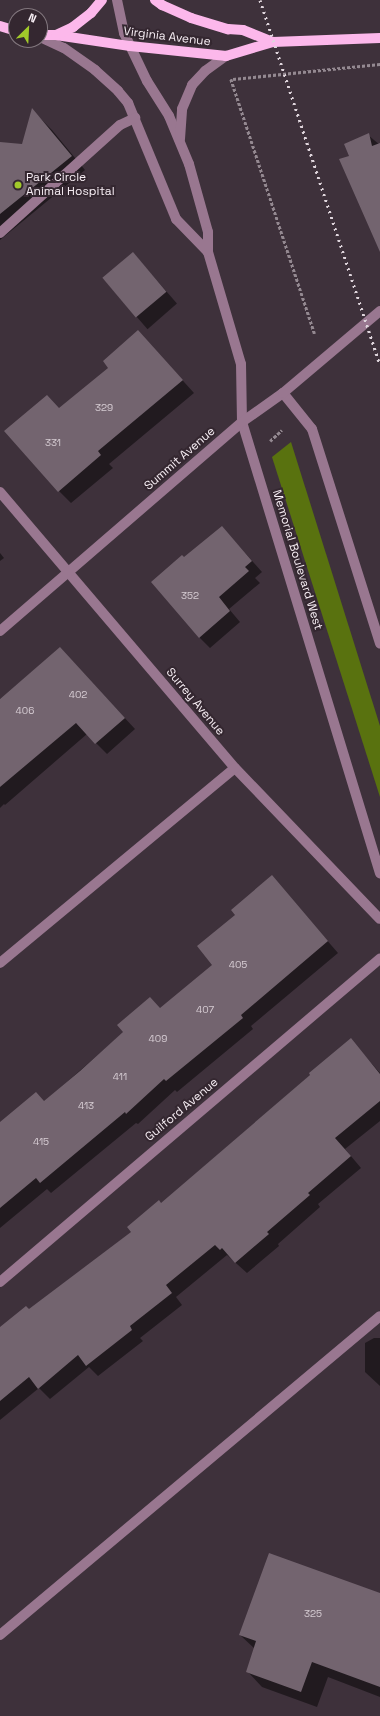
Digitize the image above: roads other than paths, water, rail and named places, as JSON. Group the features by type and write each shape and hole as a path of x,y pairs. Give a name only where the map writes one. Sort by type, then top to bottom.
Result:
{"main road":[{"path":"56,35 73,27 91,13 102,0"},
{"name":"Virginia Avenue","path":"155,0 162,5 191,18 228,29 243,30 273,42"},
{"name":"Virginia Avenue","path":"48,36 56,35 130,46 226,56 273,42 380,38"}],"street":[{"name":"Memorial Boulevard West","path":"117,0 124,33 147,81 169,116 189,164 208,232 208,252 241,364 242,422 380,873"},
{"name":"Memorial Boulevard West","path":"48,40 64,48 95,70 118,91 128,103 176,218 208,252"},
{"path":"179,140 182,109 192,85 205,71 226,56"},
{"path":"0,233 120,125 135,118"},
{"name":"Summit Avenue","path":"0,631 69,573 242,422 283,393 380,311"},
{"path":"283,393 312,429 380,644"},
{"name":"Surrey Avenue","path":"0,492 235,768 380,919"},
{"path":"0,963 235,768"},
{"name":"Guilford Avenue","path":"0,1282 380,959"},
{"path":"0,1636 380,1316"}],"railway":[{"path":"260,0 380,364"}],"place":[{"name":"Park Circle Animal Hospital","path":"18,185"}]}
